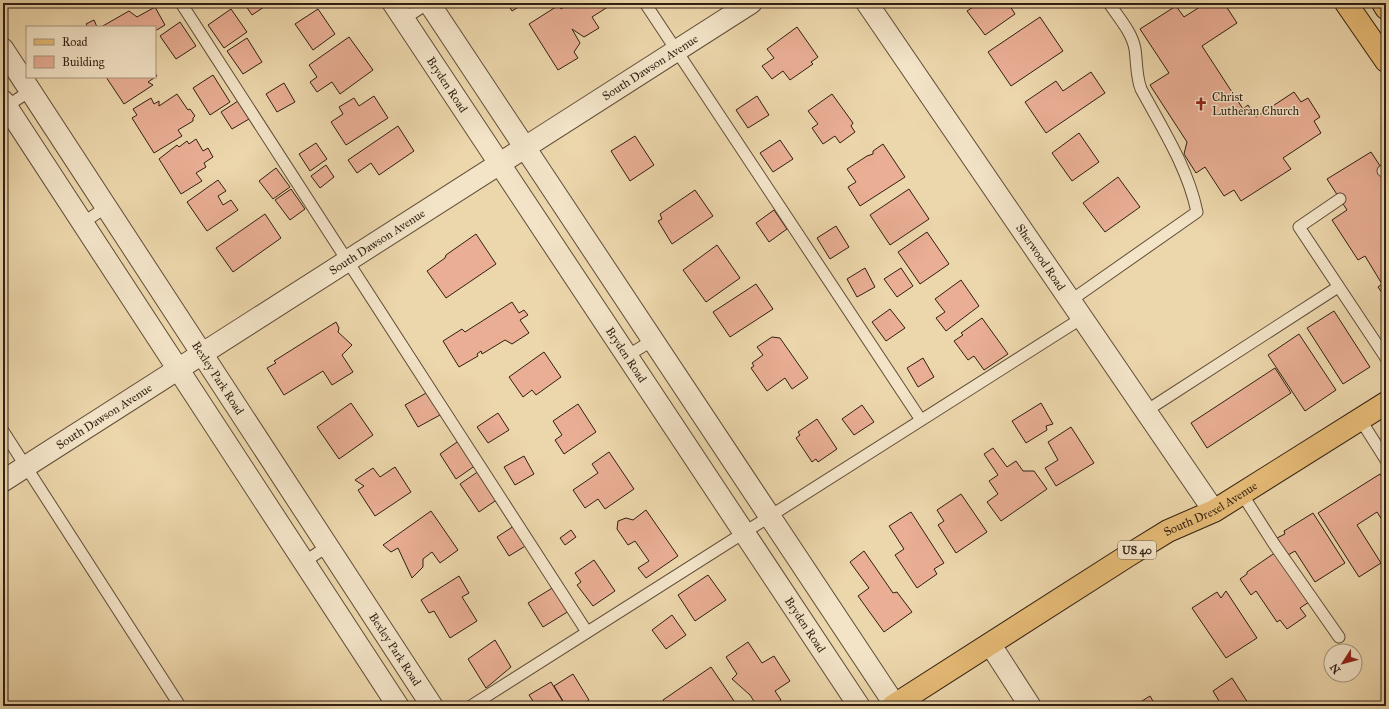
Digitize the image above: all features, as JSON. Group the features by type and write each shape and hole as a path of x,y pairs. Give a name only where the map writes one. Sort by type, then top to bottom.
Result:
{"main road":[{"path":"1346,3 1386,61"},
{"path":"1383,3 1386,8"},
{"name":"South Drexel Avenue","path":"894,705 1168,531 1214,511 1386,403"}],"street":[{"path":"428,3 770,516 894,705"},
{"name":"South Dawson Avenue","path":"3,481 751,3"},
{"name":"Sherwood Road","path":"867,3 1214,511"},
{"name":"Bryden Road","path":"398,11 859,706"},
{"name":"Bexley Park Road","path":"3,49 432,706"},
{"path":"5,104 398,706"},
{"path":"990,644 1030,706"}],"lane":[{"path":"181,3 587,632"},
{"path":"398,11 428,3"},
{"path":"645,3 921,420"},
{"path":"1070,301 1197,212 1194,194 1186,174 1141,89 1136,75 1135,49 1131,36 1109,3"},
{"path":"5,104 30,91"},
{"path":"1340,199 1299,227 1386,358"},
{"path":"82,223 106,207"},
{"path":"1146,411 1338,287"},
{"path":"471,706 1082,318"},
{"path":"627,356 653,340"},
{"path":"1360,419 1386,460"},
{"path":"3,431 180,706"},
{"path":"1242,494 1274,544 1340,637"},
{"path":"304,562 328,546"}],"building":[{"path":"244,3 275,3 270,6 267,5 252,15"},
{"path":"507,3 525,3 512,11"},
{"path":"570,3 614,3 592,17 599,28 584,37 572,29 580,43 574,52 578,58 558,70 529,24 559,5 561,9"},
{"path":"979,3 1008,3 1015,14 985,35 967,11"},
{"name":"Christ Lutheran Church","path":"1206,3 1224,3 1237,23 1202,46 1243,109 1248,105 1256,117 1294,92 1301,102 1308,98 1320,117 1314,121 1321,133 1283,158 1291,169 1241,201 1234,190 1224,196 1205,167 1196,173 1184,154 1187,142 1150,85 1169,73 1140,29 1176,6 1184,17"},
{"path":"155,7 165,25 156,30 156,26 103,26 129,11 137,17"},
{"path":"231,9 247,32 224,48 208,25"},
{"path":"318,9 335,34 313,50 295,24"},
{"path":"1040,17 1063,51 1011,86 988,52"},
{"path":"94,20 97,26 87,26 86,24"},
{"path":"180,22 196,46 176,59 160,36"},
{"path":"797,27 818,57 811,62 813,64 790,80 783,71 772,79 762,66 774,58 767,49"},
{"path":"349,37 373,70 340,94 332,82 317,92 310,82 317,77 309,65"},
{"path":"247,38 262,62 243,74 227,51"},
{"path":"1091,72 1105,93 1046,133 1025,102 1056,81 1063,91"},
{"path":"213,75 230,102 210,115 193,88"},
{"path":"107,78 154,78 148,82 153,85 124,104"},
{"path":"284,83 295,102 277,112 266,94"},
{"path":"177,94 188,110 190,109 195,116 193,121 178,130 182,136 154,153 132,118 137,115 133,109 151,98 154,104 159,101 159,106"},
{"path":"832,94 853,123 851,126 855,132 840,143 835,136 823,144 812,128 818,124 808,111"},
{"path":"374,96 388,118 346,145 331,122 343,114 339,107 354,98 359,106"},
{"path":"757,96 769,115 748,128 736,110"},
{"path":"238,101 249,119 232,129 221,112"},
{"path":"398,126 414,151 379,175 371,163 357,173 348,160"},
{"path":"1079,133 1099,162 1072,181 1052,153"},
{"path":"635,136 654,165 630,181 611,151"},
{"path":"196,139 203,151 208,148 213,157 204,163 206,167 196,173 202,181 181,194 159,159 177,145 179,147 187,141 189,144"},
{"path":"780,140 793,159 773,172 760,153"},
{"path":"316,143 327,159 310,171 299,154"},
{"path":"883,144 905,177 860,206 848,187 856,182 847,169 867,156 873,154 873,151"},
{"path":"1371,152 1386,175 1386,299 1378,287 1382,284 1365,256 1358,260 1332,220 1347,210 1327,179"},
{"path":"326,165 334,177 320,188 311,176"},
{"path":"276,168 290,187 273,199 259,181"},
{"path":"1118,177 1140,207 1105,232 1083,203"},
{"path":"218,180 226,191 218,196 223,205 231,200 238,210 207,231 187,202"},
{"path":"291,189 305,209 290,220 275,200"},
{"path":"909,189 929,219 890,245 870,215"},
{"path":"695,190 713,216 672,244 658,221 662,219 660,214"},
{"path":"774,210 787,229 769,242 756,223"},
{"path":"265,214 281,238 233,272 216,248"},
{"path":"836,226 849,247 830,259 817,238"},
{"path":"927,232 949,264 920,284 898,252"},
{"path":"476,234 496,264 446,298 427,271 445,258 446,255"},
{"path":"717,245 740,278 706,302 683,270"},
{"path":"865,268 875,287 857,297 847,279"},
{"path":"901,268 913,286 897,297 884,279"},
{"path":"961,280 979,306 946,331 936,318 945,312 935,299"},
{"path":"756,284 773,309 730,337 713,312"},
{"path":"512,302 519,313 524,310 528,315 520,320 529,333 512,344 505,340 482,354 481,351 477,354 478,356 459,367 443,341 462,329 465,332"},
{"path":"890,309 905,328 886,341 872,322"},
{"path":"1334,311 1370,367 1343,384 1307,328"},
{"path":"982,318 1008,354 984,370 974,356 968,360 954,341 963,335 961,333"},
{"path":"336,322 339,328 338,332 352,345 342,355 353,372 332,385 323,371 284,395 267,368 276,363 274,361"},
{"path":"1299,334 1336,390 1305,411 1268,355"},
{"path":"772,337 780,338 808,378 792,389 785,378 767,391 751,368 754,366 752,363 763,355 757,347"},
{"path":"544,352 561,377 536,395 532,390 523,397 509,377"},
{"path":"923,358 934,377 918,387 907,368"},
{"path":"1275,368 1291,393 1207,448 1191,423"},
{"path":"428,392 440,415 418,427 405,405"},
{"path":"351,403 373,435 339,459 317,427"},
{"path":"1041,403 1053,424 1046,426 1047,430 1026,443 1012,421"},
{"path":"578,404 596,432 564,454 555,440 562,435 553,421"},
{"path":"862,405 874,422 854,435 842,419"},
{"path":"498,413 509,430 488,443 477,427"},
{"path":"817,419 837,449 818,462 816,459 812,462 796,438 800,435 798,432"},
{"path":"1071,427 1094,463 1056,486 1045,468 1058,460 1048,442"},
{"path":"460,440 476,465 456,479 440,454"},
{"path":"993,448 1007,467 1016,461 1023,471 1034,471 1047,489 1001,521 987,502 998,494 989,481 998,475 984,454"},
{"path":"609,452 634,489 605,509 598,499 585,508 573,490 598,473 592,464"},
{"path":"524,456 534,474 515,485 504,467"},
{"path":"395,467 411,492 375,516 358,490 364,486 355,480 373,468 380,477"},
{"path":"479,471 498,499 479,512 460,484"},
{"path":"1380,474 1386,483 1386,526 1377,512 1357,525 1381,563 1359,577 1318,513"},
{"path":"961,494 987,532 956,553 938,525 944,521 937,510"},
{"path":"646,510 678,556 646,578 638,568 649,561 635,541 628,545 617,529 618,521 626,518 633,520"},
{"path":"431,511 458,550 440,563 432,552 423,559 423,567 412,578 398,548 391,552 383,545"},
{"path":"911,512 944,563 934,569 937,574 917,588 895,555 904,549 889,526"},
{"path":"1313,513 1345,563 1315,582 1295,551 1288,555 1277,538 1285,534 1284,531"},
{"path":"514,526 527,545 509,556 497,537"},
{"path":"571,530 576,537 565,545 560,538"},
{"path":"864,551 893,593 897,592 912,612 884,632 858,596 869,588 850,562"},
{"path":"1276,552 1309,602 1300,608 1306,616 1287,629 1280,620 1277,622 1256,591 1251,595 1240,579 1247,574 1247,572"},
{"path":"594,560 615,591 593,606 577,585 581,582 575,573"},
{"path":"708,575 726,600 695,621 678,595"},
{"path":"459,576 469,593 462,597 477,621 450,638 434,611 429,613 421,600"},
{"path":"554,587 569,611 543,627 528,603"},
{"path":"1226,591 1257,638 1226,658 1192,608 1217,592 1221,598"},
{"path":"672,615 686,635 666,649 652,630"},
{"path":"495,640 511,667 486,688 468,659"},
{"path":"748,642 762,663 774,656 790,681 775,691 781,700 772,706 757,706 750,695 732,679 737,674 726,657"},
{"path":"711,667 734,701 726,706 667,706 663,700"},
{"path":"573,674 589,700 580,706 566,706 554,686"},
{"path":"1232,678 1250,706 1222,706 1213,691"},
{"path":"551,682 565,705 536,706 529,695"},
{"path":"1150,696 1156,706 1134,706"}],"place":[{"name":"Christ Lutheran Church","path":"1201,104"}]}
